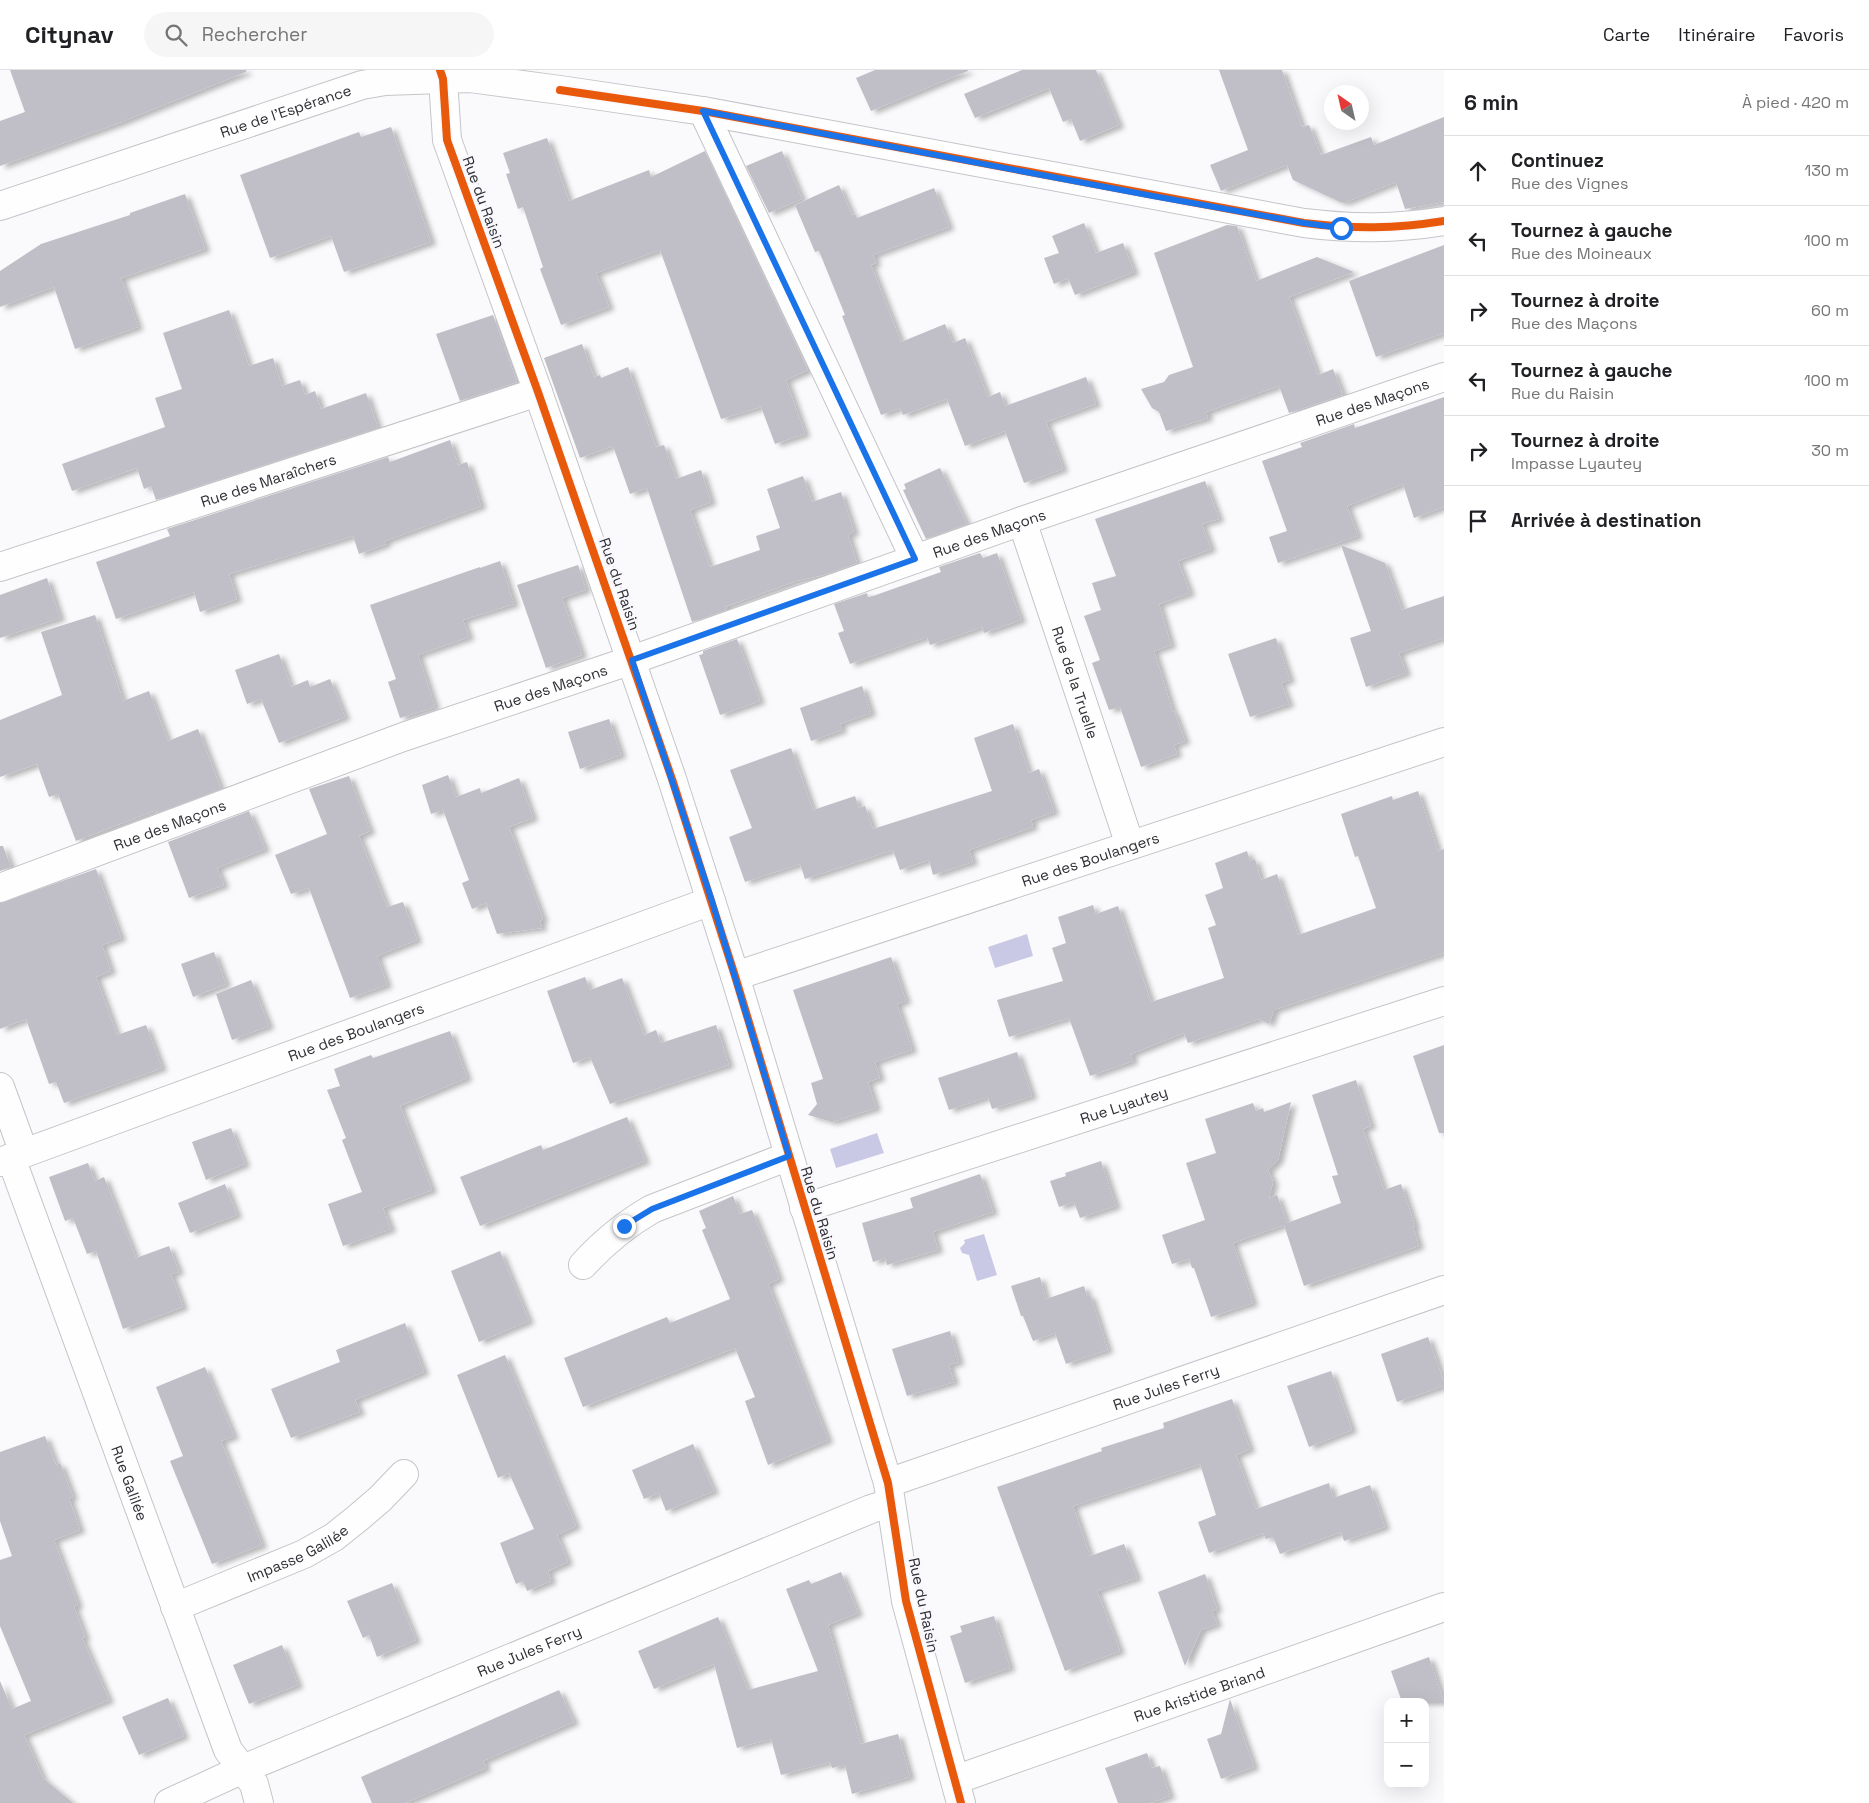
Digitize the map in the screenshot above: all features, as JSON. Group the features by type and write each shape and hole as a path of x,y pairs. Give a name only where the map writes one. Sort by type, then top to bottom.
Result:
{"street":[{"name":"Rue de l'Espérance","path":"0,206 334,94 385,81 442,74 470,78 563,80 703,111 1304,223 1366,229 1392,228 1444,221"},
{"name":"Rue du Raisin","path":"442,74 447,140 632,660 735,976 889,1493 908,1610 958,1792"},
{"path":"703,111 915,559"},
{"name":"Rue des Maçons","path":"0,888 403,737 632,660 1022,521 1444,377"},
{"name":"Rue des Maraîchers","path":"0,567 538,392"},
{"name":"Rue de la Truelle","path":"1022,521 1130,845"},
{"name":"Rue des Boulangers","path":"735,976 1444,742"},
{"name":"Rue des Boulangers","path":"12,1158 712,901"},
{"name":"Rue Lyautey","path":"804,1208 1444,1000"},
{"name":"Rue Galilée","path":"0,1087 12,1158 228,1750 254,1784 259,1803"},
{"path":"583,1265 609,1239 652,1209 789,1156"},
{"name":"Rue Jules Ferry","path":"169,1803 243,1769 871,1509 889,1493 1444,1290"},
{"name":"Impasse Galilée","path":"175,1607 304,1554 334,1537 380,1499 404,1474"},
{"name":"Rue Aristide Briand","path":"958,1792 1444,1607"}],"water":[{"path":"1027,934 1033,956 995,968 988,947"},
{"path":"877,1133 884,1153 836,1168 830,1149"},
{"path":"984,1234 997,1275 977,1281 969,1255 962,1253 960,1248 965,1243 964,1240"}],"building":[{"path":"10,70 246,70 246,72 119,123 0,166 0,121 25,112"},
{"path":"875,70 968,71 871,111 856,78"},
{"path":"1022,70 1096,70 1119,125 1080,141 1071,119 1063,122 1049,88 975,118 964,94"},
{"path":"1219,70 1282,70 1302,127 1309,125 1321,155 1371,137 1374,145 1444,117 1444,202 1405,209 1396,182 1346,202 1340,202 1293,180 1287,165 1221,191 1210,165 1248,150"},
{"path":"391,127 431,242 344,272 331,236 270,258 240,175 359,132 361,137"},
{"path":"547,138 569,201 649,170 651,177 705,151 808,370 786,380 805,434 775,444 761,407 721,419 660,250 596,273 609,307 561,325 540,269 543,267 523,207 518,209 506,174 510,173 503,153"},
{"path":"782,151 802,199 769,213 746,166"},
{"path":"839,185 852,215 855,214 857,218 934,188 949,227 873,255 876,263 871,265 901,342 945,324 953,343 965,338 988,397 1000,392 1005,406 1086,377 1096,404 1046,422 1063,469 1024,483 1005,431 965,446 947,399 903,415 900,408 881,415 842,316 845,315 819,251 815,252 795,205"},
{"path":"185,194 205,249 121,278 138,327 75,349 54,287 0,307 0,271 41,244 130,215 130,213"},
{"path":"1084,223 1096,253 1123,243 1134,272 1075,295 1068,278 1054,284 1044,258 1059,253 1052,236"},
{"path":"1227,225 1237,226 1256,281 1317,257 1354,272 1289,297 1318,375 1333,369 1343,395 1289,413 1279,386 1206,412 1208,418 1166,431 1159,412 1152,408 1141,389 1164,382 1169,375 1193,367 1154,253"},
{"path":"1444,245 1444,333 1376,357 1349,281"},
{"path":"229,310 249,366 273,358 282,386 300,380 305,395 315,391 321,409 366,393 378,428 156,500 151,486 144,489 137,468 72,491 62,464 165,427 155,398 182,389 163,333"},
{"path":"493,315 517,382 460,401 436,334"},
{"path":"582,344 594,377 600,375 601,378 628,367 656,447 664,445 676,479 701,470 711,502 690,510 710,567 760,550 756,536 780,528 767,489 803,476 812,502 841,492 854,532 848,535 857,563 824,575 796,581 725,607 727,610 692,622 647,488 630,494 613,446 580,458 544,358"},
{"path":"1444,397 1444,507 1414,518 1403,484 1347,506 1358,536 1278,563 1269,537 1287,531 1262,461 1302,447 1300,443 1354,424 1355,428"},
{"path":"450,440 458,465 467,462 481,506 385,541 386,544 359,554 353,536 229,574 237,599 200,612 194,592 116,619 96,562 170,536 167,529 388,457 390,462"},
{"path":"940,468 967,524 926,539 903,490 906,489 904,484"},
{"path":"1205,481 1219,519 1202,524 1211,549 1178,561 1190,593 1159,604 1171,645 1154,651 1173,712 1185,741 1174,745 1177,754 1141,767 1120,707 1109,710 1092,663 1100,660 1084,616 1101,610 1092,583 1116,576 1095,519"},
{"path":"1341,545 1385,563 1402,610 1444,596 1444,638 1399,653 1406,673 1366,687 1350,638 1371,631"},
{"path":"980,553 983,558 997,553 1021,620 984,633 982,627 930,645 927,637 850,664 838,633 844,631 834,604 867,593 868,597 873,596 941,572 939,567"},
{"path":"500,561 514,604 463,620 469,637 418,655 435,707 400,718 388,682 396,679 370,605"},
{"path":"578,565 586,590 562,598 582,655 546,668 517,585"},
{"path":"47,578 60,618 0,638 0,595"},
{"path":"95,615 123,701 149,691 168,741 198,729 221,789 157,813 156,810 76,841 58,794 49,797 37,764 0,777 0,720 62,695 41,632"},
{"path":"1276,638 1290,680 1281,683 1289,704 1250,717 1228,654"},
{"path":"737,639 760,701 720,715 699,655 703,654 703,651"},
{"path":"279,654 291,687 308,680 310,687 330,679 345,717 279,743 261,699 247,704 235,670"},
{"path":"862,686 871,713 840,724 842,730 811,741 800,708"},
{"path":"609,719 621,755 580,769 568,732"},
{"path":"1013,724 1029,773 1039,769 1054,812 1031,820 1033,827 969,850 973,862 933,875 929,860 900,870 893,850 805,879 800,864 745,882 729,837 752,828 730,770 791,748 813,810 855,796 859,808 865,806 873,829 992,791 974,738"},
{"path":"448,775 456,797 480,788 481,793 519,778 533,818 509,827 543,919 540,921 542,928 497,934 486,903 472,909 462,883 469,880 443,810 431,814 422,785"},
{"path":"349,776 370,831 359,836 387,907 403,902 417,940 377,956 387,985 350,998 309,888 291,894 275,855 327,834 309,789"},
{"path":"1418,791 1438,851 1444,849 1444,953 1274,1010 1269,1024 1259,1019 1188,1043 1184,1033 1131,1054 1133,1061 1090,1076 1069,1018 1009,1037 997,1000 1063,981 1052,948 1066,943 1058,917 1093,905 1096,914 1118,906 1151,1002 1224,978 1208,928 1216,925 1205,895 1223,888 1215,863 1247,851 1250,861 1255,859 1261,880 1277,874 1298,935 1376,908 1358,856 1355,857 1341,814 1392,796 1393,800"},
{"path":"249,811 265,849 217,868 224,885 189,898 168,842"},
{"path":"0,846 3,846 11,867 0,871"},
{"path":"96,869 121,938 102,945 111,971 96,977 117,1035 146,1025 162,1068 64,1103 56,1082 49,1084 26,1019 0,1029 0,903"},
{"path":"214,952 226,984 193,997 181,964"},
{"path":"891,957 906,1001 897,1004 912,1050 875,1062 880,1078 868,1082 876,1108 832,1122 808,1115 817,1104 811,1083 823,1079 793,990"},
{"path":"585,977 590,990 622,978 644,1035 656,1030 661,1043 716,1025 729,1065 610,1104 590,1057 573,1063 547,991"},
{"path":"251,980 269,1026 232,1040 216,994"},
{"path":"450,1031 467,1078 400,1106 432,1190 383,1208 391,1229 343,1246 328,1204 362,1192 342,1140 346,1138 327,1090 340,1086 334,1069 371,1055 373,1058"},
{"path":"1444,1045 1444,1133 1439,1133 1413,1056"},
{"path":"1017,1052 1032,1096 992,1109 988,1097 949,1110 938,1078"},
{"path":"1356,1080 1371,1126 1363,1129 1384,1190 1401,1184 1415,1226 1413,1227 1419,1246 1304,1286 1284,1225 1233,1243 1253,1303 1211,1317 1189,1259 1172,1264 1162,1235 1205,1220 1186,1163 1216,1153 1205,1119 1253,1103 1256,1111 1263,1108 1264,1112 1291,1102 1278,1160 1268,1170 1273,1182 1269,1198 1277,1195 1287,1223 1341,1203 1332,1176 1338,1175 1312,1095"},
{"path":"627,1117 645,1161 480,1226 460,1177 541,1145 543,1150"},
{"path":"231,1128 245,1164 206,1180 192,1142"},
{"path":"1101,1161 1116,1206 1080,1218 1074,1202 1059,1207 1050,1181 1066,1176 1065,1173"},
{"path":"88,1163 95,1181 104,1177 136,1258 169,1246 179,1272 171,1274 183,1307 123,1329 96,1251 87,1254 73,1218 65,1221 49,1177"},
{"path":"980,1174 993,1212 933,1232 938,1250 887,1265 885,1258 873,1262 862,1223 913,1208 910,1198"},
{"path":"225,1184 237,1215 190,1233 178,1203"},
{"path":"733,1196 740,1214 752,1210 772,1259 779,1279 768,1284 828,1440 768,1465 745,1401 755,1397 735,1348 583,1407 564,1358 667,1317 670,1323 730,1299 702,1230 706,1228 699,1211"},
{"path":"500,1251 529,1321 479,1342 451,1271"},
{"path":"1040,1277 1046,1299 1084,1286 1087,1296 1090,1295 1108,1350 1066,1364 1055,1333 1033,1341 1023,1316 1021,1316 1011,1286"},
{"path":"405,1323 424,1372 355,1400 360,1412 291,1438 271,1389 340,1362 336,1350"},
{"path":"950,1331 959,1362 949,1365 954,1382 907,1396 892,1349"},
{"path":"1428,1337 1444,1386 1397,1402 1381,1354"},
{"path":"505,1355 576,1526 557,1535 568,1562 548,1571 551,1581 527,1591 523,1581 516,1584 500,1543 534,1529 509,1473 498,1478 457,1375"},
{"path":"205,1367 234,1436 221,1441 262,1545 212,1564 170,1461 183,1456 156,1387"},
{"path":"1331,1371 1352,1430 1309,1447 1287,1386"},
{"path":"1232,1399 1250,1449 1236,1455 1256,1509 1329,1483 1333,1498 1370,1485 1385,1527 1344,1541 1341,1532 1280,1554 1273,1537 1266,1539 1263,1533 1209,1553 1198,1522 1216,1515 1200,1464 1073,1506 1090,1556 1124,1544 1137,1578 1097,1591 1120,1651 1065,1671 997,1487 1102,1451 1101,1448 1164,1428 1163,1423"},
{"path":"45,1436 56,1465 60,1463 73,1497 69,1498 80,1530 54,1540 78,1605 74,1607 85,1637 82,1638 109,1700 24,1735 43,1778 73,1803 0,1803 0,1681 12,1709 31,1701 0,1626 0,1560 12,1556 0,1521 0,1452"},
{"path":"693,1444 714,1491 666,1511 659,1493 644,1499 632,1470"},
{"path":"841,1572 858,1613 828,1625 861,1744 898,1734 910,1777 852,1794 845,1765 832,1768 830,1762 781,1775 771,1739 737,1748 714,1664 654,1689 638,1651 718,1617 748,1690 818,1671 786,1589 809,1580 811,1584"},
{"path":"1205,1574 1217,1609 1212,1611 1217,1624 1201,1630 1185,1666 1158,1592"},
{"path":"392,1583 416,1640 377,1657 369,1635 363,1638 347,1601"},
{"path":"994,1616 1010,1668 965,1683 950,1636 962,1632 960,1626"},
{"path":"282,1645 298,1685 249,1704 233,1665"},
{"path":"1429,1657 1444,1702 1429,1702 1429,1698 1401,1698 1391,1671"},
{"path":"559,1690 574,1722 483,1761 486,1768 405,1803 372,1803 361,1777"},
{"path":"168,1698 184,1736 139,1755 122,1717"},
{"path":"1230,1699 1254,1767 1221,1779 1207,1739 1221,1734"},
{"path":"1147,1753 1152,1768 1160,1766 1170,1796 1150,1803 1118,1803 1105,1768"}],"cycle path":[{"path":"440,70 443,79 447,140 538,392 672,779 735,976 888,1483 906,1601 961,1803"},
{"path":"560,90 703,111 1304,223 1374,227 1408,226 1444,221"}],"route":[{"path":"624,1226 652,1209 789,1156 712,901 632,660 915,559 703,111 1153,196 1341,228"}]}
